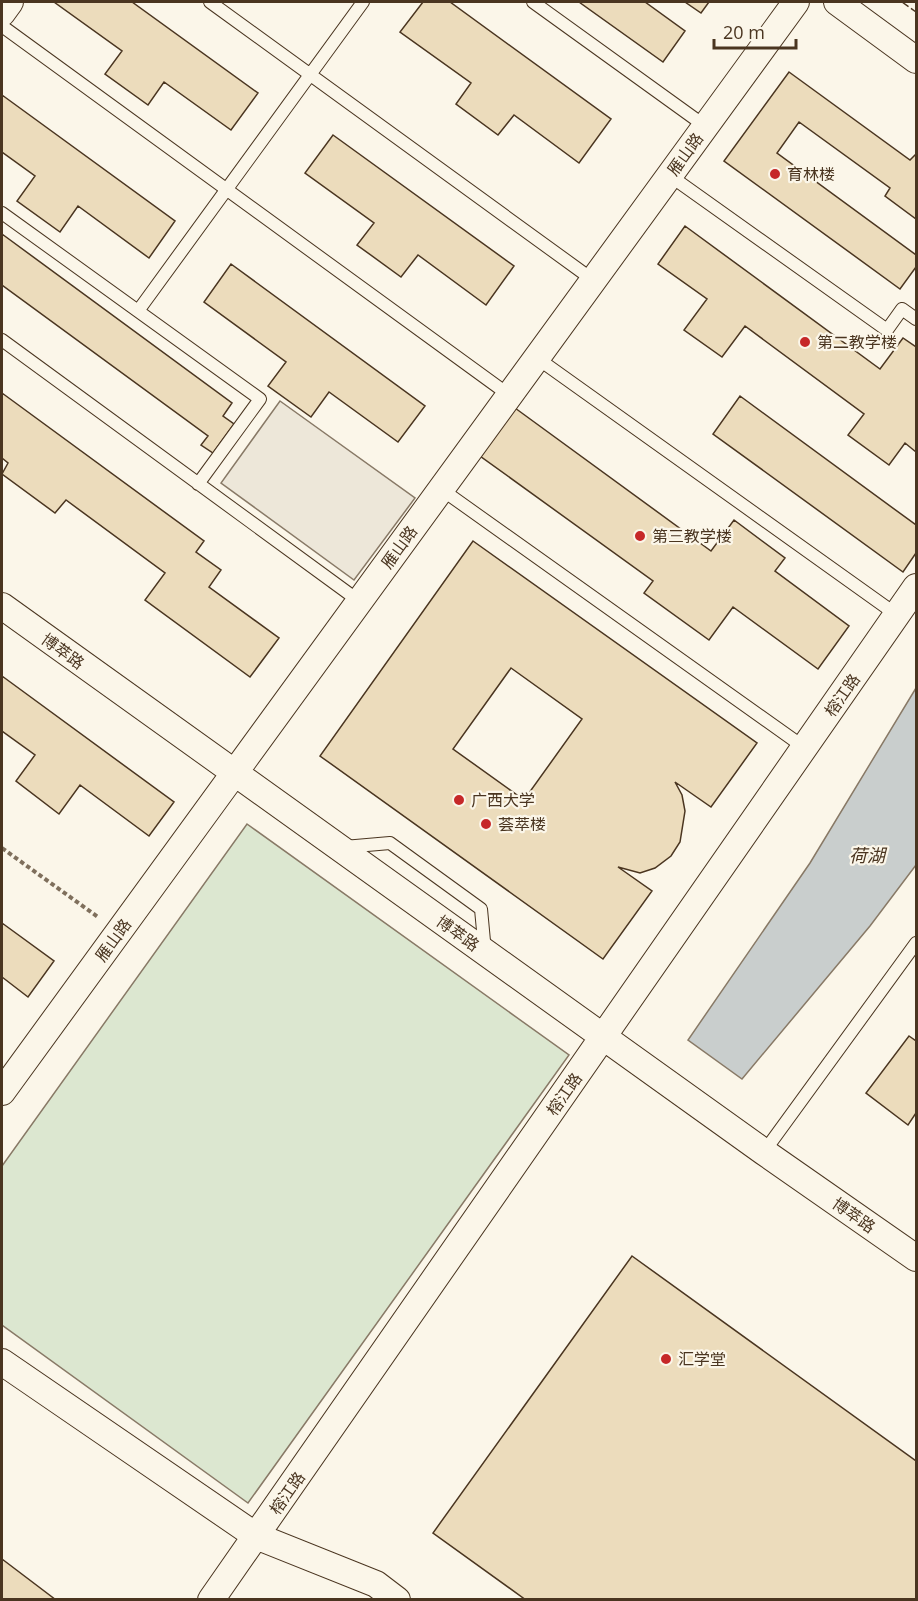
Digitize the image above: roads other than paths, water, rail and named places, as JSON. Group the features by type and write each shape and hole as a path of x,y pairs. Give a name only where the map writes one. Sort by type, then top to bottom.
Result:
{"street":[{"path":"2,13 10,2"},
{"name":"雁山路","path":"2,1092 796,2"},
{"path":"837,2 916,60"},
{"name":"榕江路","path":"211,1599 916,587"},
{"name":"博萃路","path":"2,606 485,953 916,1258"},
{"path":"2,1362 256,1536 376,1584 397,1599"}],"lane":[{"path":"210,2 593,280"},
{"path":"138,311 363,2"},
{"path":"533,2 705,126"},
{"path":"2,26 509,395"},
{"path":"669,175 887,330 902,309 916,319"},
{"path":"2,213 260,399 198,484"},
{"path":"2,340 359,601"},
{"path":"537,358 897,615"},
{"path":"441,489 805,748"},
{"path":"338,848 390,843 481,909 485,953"},
{"path":"764,1152 916,943"}],"water":[{"name":"荷湖","path":"916,688 916,865 870,926 742,1079 688,1040 810,863"}],"place":[{"name":"育林楼","path":"775,174"},
{"name":"第二教学楼","path":"805,342"},
{"name":"第三教学楼","path":"640,536"},
{"name":"广西大学","path":"459,800"},
{"name":"荟萃楼","path":"486,824"},
{"name":"汇学堂","path":"666,1359"}]}
